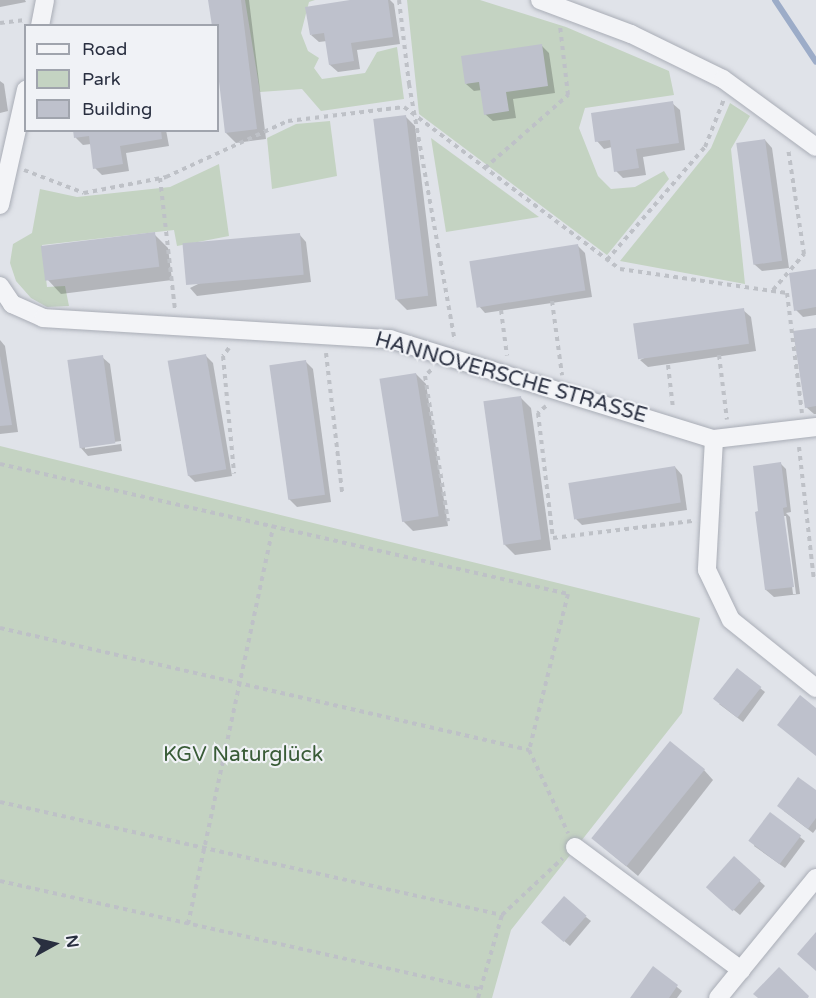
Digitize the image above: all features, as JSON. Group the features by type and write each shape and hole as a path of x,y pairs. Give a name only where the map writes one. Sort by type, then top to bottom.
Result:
{"street":[{"path":"40,24 45,0"},
{"path":"549,2 631,34 730,85 816,147"},
{"path":"0,205 24,99"},
{"name":"HANNOVERSCHE STRASSE","path":"0,286 12,304 43,318 178,328 324,333 390,339 675,426 722,438 806,428"},
{"path":"722,438 707,570 731,620 816,688"},
{"path":"575,847 741,970"},
{"path":"718,998 816,878"}],"path":[{"path":"399,0 451,358 425,376 448,521"},
{"path":"485,168 568,95 549,2"},
{"path":"608,260 705,147 730,85"},
{"path":"9,163 84,193 160,178 288,121 404,107 620,269 787,293 806,428 814,580"},
{"path":"773,291 804,254 784,123"},
{"path":"160,178 178,328"},
{"path":"552,301 565,392 538,413 553,538 711,519"},
{"path":"501,309 510,375"},
{"path":"234,473 223,356 244,330"},
{"path":"324,333 342,492"},
{"path":"719,355 722,438"},
{"path":"668,364 675,426"},
{"path":"0,464 568,594 529,750 575,847 502,915 478,998"},
{"path":"188,924 273,526"},
{"path":"0,628 529,750"},
{"path":"0,802 502,915"},
{"path":"0,881 481,989"}],"green space":[{"path":"245,0 315,0 309,2 301,33 308,51 319,58 314,68 322,79 365,73 377,52 397,47 404,99 321,111 302,89 260,92"},
{"path":"407,0 480,0 566,27 669,71 674,95 585,108 579,128 598,176 611,189 635,187 664,171 669,179 607,255 419,114"},
{"path":"730,103 750,116 731,149 745,284 620,261 711,148"},
{"path":"330,121 337,176 272,189 267,138 296,124"},
{"path":"431,138 539,217 446,232"},
{"path":"219,164 229,236 177,246 174,230 42,245 47,287 65,286 69,306 47,307 31,298 16,281 10,263 13,244 32,233 40,189 77,197 170,187"},
{"name":"KGV Naturglück","path":"0,446 700,618 682,713 511,930 492,998 0,998"}],"building":[{"path":"208,0 241,0 257,129 225,133 219,82 219,24 212,24"},
{"path":"350,0 388,0 393,37 351,43 354,61 329,65 324,33 310,35 305,7"},
{"path":"542,44 548,86 506,92 509,111 484,115 479,82 465,84 461,56"},
{"path":"673,101 679,143 636,149 639,168 614,172 610,140 595,142 591,113"},
{"path":"406,115 428,296 395,300 373,119"},
{"path":"73,132 161,132 162,139 120,146 123,164 93,169 89,136 74,138"},
{"path":"765,139 782,261 753,265 736,143"},
{"path":"155,232 159,267 45,281 41,246"},
{"path":"300,233 304,275 186,285 182,243"},
{"path":"578,244 585,290 477,308 469,261"},
{"path":"816,269 816,307 794,311 789,273"},
{"path":"744,308 749,344 638,359 633,324"},
{"path":"816,328 816,406 805,408 793,331"},
{"path":"206,354 226,469 188,476 168,361"},
{"path":"103,355 115,443 80,448 67,360"},
{"path":"0,356 12,425 0,426"},
{"path":"306,360 325,495 288,500 269,365"},
{"path":"416,373 439,516 402,522 379,379"},
{"path":"521,396 541,540 504,545 483,401"},
{"path":"781,462 787,507 783,508 794,587 765,590 755,512 758,511 753,466"},
{"path":"675,466 681,503 574,519 568,483"},
{"path":"737,668 761,687 737,718 713,699"},
{"path":"800,695 816,708 816,756 777,725"},
{"path":"670,741 705,769 626,866 591,838"},
{"path":"798,777 816,790 816,818 808,829 777,806"},
{"path":"770,812 801,835 779,864 748,841"},
{"path":"734,856 761,880 733,911 706,887"},
{"path":"564,896 587,916 564,942 541,922"},
{"path":"816,932 816,971 797,954"},
{"path":"653,966 678,985 669,998 630,998"},
{"path":"779,967 809,996 808,998 758,998 753,994"}],"waterway":[{"path":"775,0 816,62"}]}
